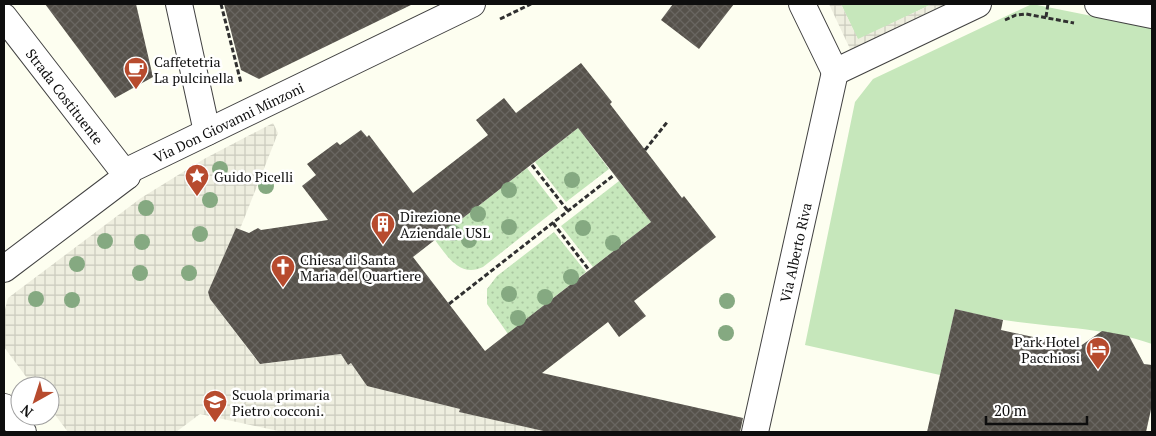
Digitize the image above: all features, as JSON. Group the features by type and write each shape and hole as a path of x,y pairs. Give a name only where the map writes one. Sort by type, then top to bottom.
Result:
{"street":[{"path":"178,4 207,132"},
{"name":"Via Don Giovanni Minzoni","path":"4,269 127,176 129,170 472,4"},
{"path":"802,4 835,72 978,4"},
{"path":"1098,4 1152,15"},
{"name":"Strada Costituente","path":"4,17 127,176"},
{"name":"Via Alberto Riva","path":"755,432 835,72"},
{"path":"4,407 23,432"}],"path":[{"path":"1046,17 1048,4"},
{"path":"999,23 1016,15 1026,14 1075,23"},
{"path":"645,150 668,121"},
{"path":"532,165 568,212"},
{"path":"449,304 614,175"},
{"path":"553,223 589,270"}],"green space":[{"path":"841,4 932,4 858,40"},
{"path":"1032,4 1152,28 1152,344 1116,334 1023,323 955,309 940,375 805,345 855,102 873,79"},
{"path":"578,128 609,169 566,202 535,162"},
{"path":"527,168 558,208 483,267 467,270 455,264 435,240"},
{"path":"619,181 651,222 593,267 561,226"},
{"path":"554,232 586,272 508,334 487,304 487,289 497,276"}],"shaded area":[{"path":"829,4 841,4 858,39 932,4 948,4 851,51"},
{"path":"273,123 278,133 240,229 236,228 208,292 210,299 257,361 263,364 341,354 348,365 351,363 367,386 460,409 460,412 540,430 541,428 560,432 283,432 200,414 176,432 68,432 60,421 60,376 26,376 4,347 4,313 8,298 141,198 204,159"}],"building":[{"path":"45,4 136,4 153,77 115,98"},
{"path":"224,4 413,4 259,79 241,70"},
{"path":"673,4 734,4 699,49 661,20"},
{"name":"Direzione Aziendale USL","path":"581,63 682,198 684,196 716,237 634,301 646,316 619,337 608,322 542,373 743,418 740,432 548,432 459,412 460,409 367,386 351,363 348,365 341,354 260,364 210,299 208,292 236,228 249,233 258,228 261,230 328,220 302,186 316,175 307,164 337,142 340,145 361,130 367,137 369,135 413,193 488,135 476,120 504,98 516,113","holes":["578,128 651,222 485,351 413,257"]},
{"name":"Park Hotel Pacchiosi","path":"955,309 1003,320 1001,330 1079,347 1102,331 1129,336 1144,364 1152,365 1152,405 1146,432 927,432"}],"place":[{"name":"Caffetetria La pulcinella","path":"136,90"},
{"name":"Guido Picelli","path":"197,197"},
{"name":"Direzione Aziendale USL","path":"383,245"},
{"name":"Chiesa di Santa Maria del Quartiere","path":"283,288"},
{"name":"Park Hotel Pacchiosi","path":"1098,370"},
{"name":"Scuola primaria Pietro cocconi.","path":"215,423"}]}
